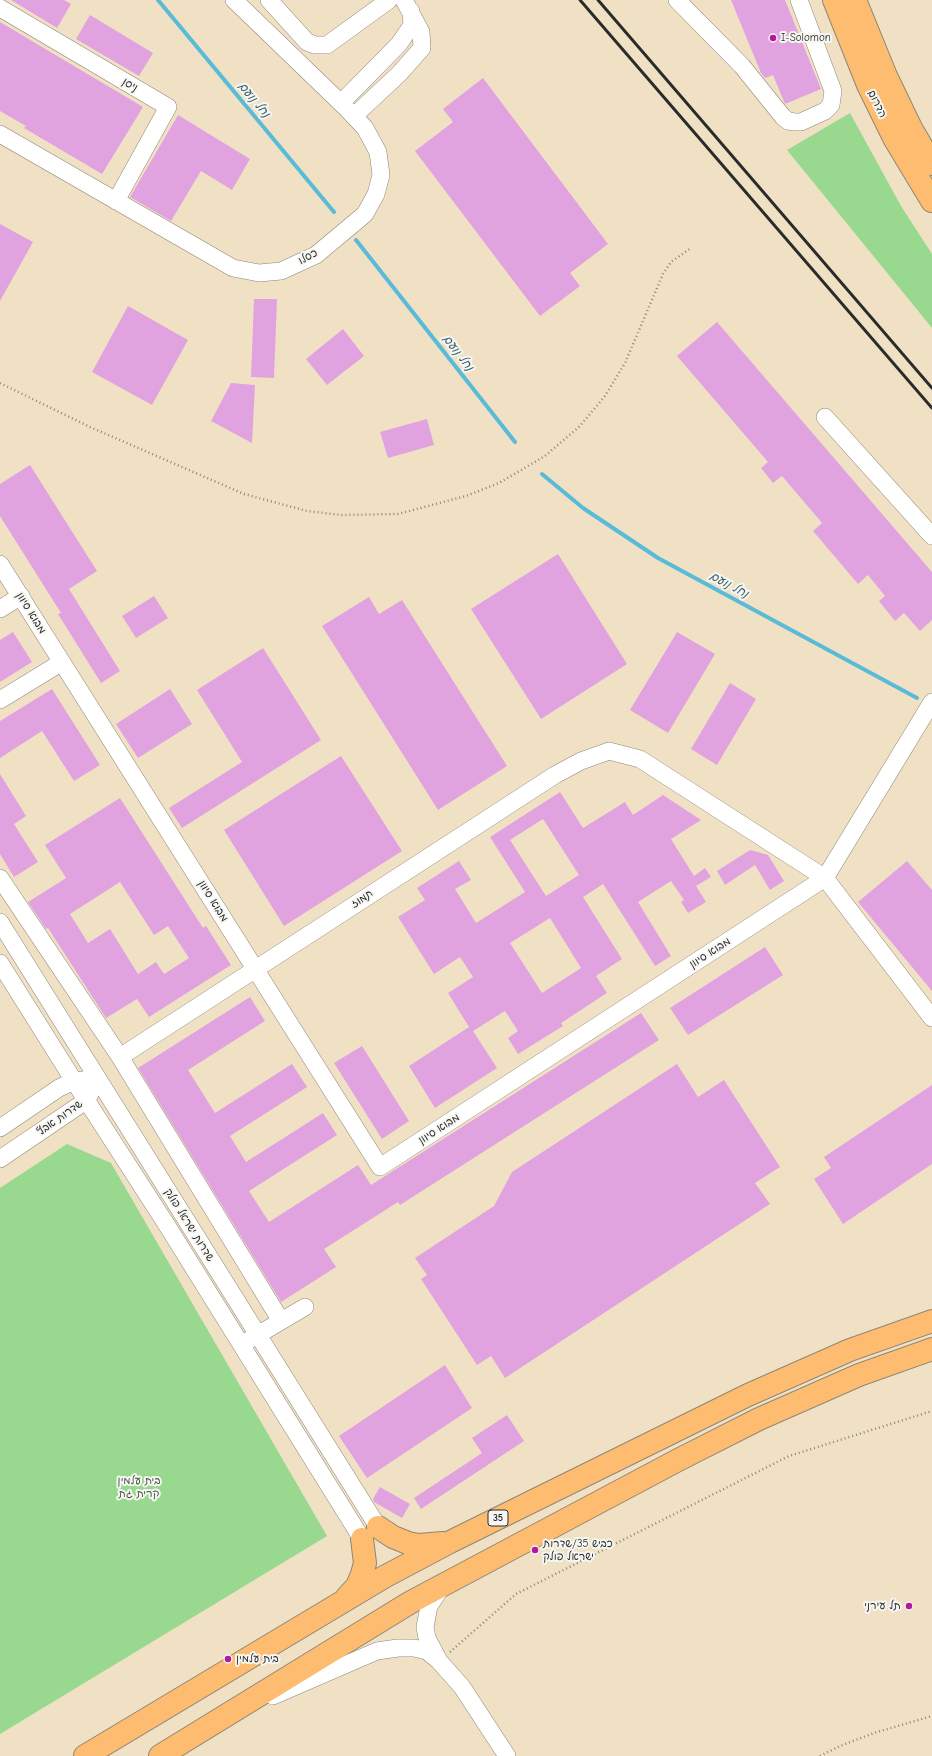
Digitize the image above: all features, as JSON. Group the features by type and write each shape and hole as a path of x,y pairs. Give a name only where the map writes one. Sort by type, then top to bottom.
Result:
{"main road":[{"name":"הדרום","path":"834,0 871,91 894,138 932,202"},
{"name":"הדרום","path":"855,0 886,76 911,128 932,164"},
{"name":"35","path":"85,1756 384,1577 450,1542 748,1394 850,1350 932,1321"},
{"path":"160,1756 214,1721 411,1602 680,1459 759,1419 860,1374 932,1349"},
{"path":"341,1604 356,1586 362,1574 370,1533 393,1537 408,1543 419,1545 450,1542"}],"street":[{"name":"כסלו","path":"0,134 233,268 259,273 281,271 316,255 365,214 376,194 381,175 378,152 365,128 354,116 234,0"},
{"path":"269,0 307,42 315,45 327,45 389,0"},
{"path":"676,0 742,66 783,117 788,121 801,122 825,111 831,105 833,91 799,0"},
{"path":"341,103 399,44 412,25 407,5"},
{"path":"354,116 399,74 422,48 421,32 407,5"},
{"name":"ניסן","path":"0,8 168,107 116,201"},
{"path":"825,417 932,536"},
{"name":"מבוא סיוון","path":"0,564 380,1167 825,878 932,702"},
{"path":"0,610 20,596"},
{"path":"0,700 62,662"},
{"name":"תמוז","path":"120,1057 555,774 581,761 609,751 640,759 825,878"},
{"path":"0,878 120,1057 281,1321"},
{"path":"825,878 932,1018"},
{"name":"שדרות ישראל פולק","path":"0,922 258,1335 370,1533"},
{"name":"שדרות ישראל פולק","path":"0,962 241,1345 370,1533"},
{"name":"שדרות אבץ","path":"0,1128 59,1088 74,1081 98,1078"},
{"name":"שדרות אבץ","path":"0,1159 87,1100 98,1078"},
{"path":"73,1109 88,1110 98,1117"},
{"path":"241,1345 304,1307"},
{"path":"439,1661 427,1638 425,1627 429,1606 443,1585"},
{"path":"214,1721 378,1651 398,1648 414,1648 426,1651 439,1661 462,1688 507,1756"}],"path":[{"path":"0,383 90,427 244,494 307,511 347,515 398,514 466,496 499,483 545,456 580,426 605,396 625,364 663,274 671,262 691,248"},
{"path":"439,1661 516,1594 782,1459 932,1411"},
{"path":"820,1756 840,1746 874,1733 932,1716"}],"green space":[{"path":"850,113 901,206 932,254 932,328 787,150"},
{"name":"בית עלמין קרית גת","path":"67,1144 111,1163 327,1536 0,1734 0,1188"}],"building":[{"path":"11,0 64,0 71,4 57,28"},
{"name":"I-Solomon","path":"731,0 785,0 821,89 785,104 773,75 765,78 761,73"},
{"path":"90,15 153,53 139,76 76,39"},
{"path":"0,22 143,107 102,174 24,128 26,126 0,111"},
{"path":"483,78 608,244 570,273 580,286 540,316 415,151 453,122 443,109"},
{"path":"178,115 250,159 232,190 201,171 171,221 130,197"},
{"path":"0,224 33,242 0,301"},
{"path":"254,299 277,299 274,378 251,377"},
{"path":"128,306 188,340 152,405 92,372"},
{"path":"717,322 932,572 932,620 920,631 904,613 895,621 879,601 885,596 868,575 858,584 813,531 822,523 782,476 773,483 761,468 768,462 677,356"},
{"path":"343,329 364,356 327,385 306,359"},
{"path":"231,383 255,385 252,443 211,421"},
{"path":"427,419 434,445 388,458 380,432"},
{"path":"30,465 97,571 69,589 120,671 101,683 58,614 61,613 0,516 0,484"},
{"path":"558,554 627,664 541,719 471,609"},
{"path":"154,596 168,618 136,638 122,616"},
{"path":"369,597 379,614 402,600 507,766 438,810 322,626"},
{"path":"13,632 32,662 0,682 0,640"},
{"path":"677,632 715,654 668,733 630,710"},
{"path":"263,648 321,740 182,828 169,808 242,762 197,690"},
{"path":"730,683 756,699 717,765 691,749"},
{"path":"52,689 100,765 74,781 42,731 0,758 0,721"},
{"path":"170,689 192,724 138,758 116,724"},
{"path":"341,756 402,851 284,926 224,830"},
{"path":"0,774 26,816 14,824 38,862 14,877 0,854"},
{"path":"560,792 583,828 625,802 633,815 663,795 701,820 671,839 694,876 705,868 711,877 696,886 706,902 688,913 681,902 684,900 671,881 638,902 671,956 655,966 603,884 583,897 622,959 596,976 607,993 561,1023 563,1026 518,1054 508,1038 518,1031 505,1011 473,1031 497,1068 435,1108 409,1066 469,1027 448,993 473,977 460,957 434,974 398,917 425,900 417,888 459,861 471,880 455,889 476,923 525,892 490,837","holes":["543,819 579,875 546,896 510,840","550,918 581,968 542,993 510,943"]},
{"path":"120,798 203,928 206,926 231,965 149,1017 137,999 106,1018 48,928 46,929 28,902 66,878 45,845","holes":["120,882 154,935 168,926 189,958 164,974 156,962 138,974 110,929 88,943 70,914"]},
{"path":"750,850 768,855 784,881 770,890 755,865 725,885 717,871"},
{"path":"907,861 932,890 932,991 858,902"},
{"path":"765,947 783,975 688,1035 670,1008"},
{"path":"250,997 265,1021 188,1070 215,1113 292,1064 307,1087 230,1136 246,1162 323,1113 337,1135 249,1191 269,1222 358,1165 371,1185 641,1013 659,1040 400,1205 398,1202 324,1249 336,1267 281,1302 138,1068"},
{"path":"362,1046 409,1121 382,1139 334,1063"},
{"path":"677,1064 698,1097 724,1080 780,1167 755,1183 770,1204 505,1378 491,1356 477,1365 421,1279 427,1275 415,1258 494,1206 512,1172"},
{"path":"932,1085 932,1164 843,1224 814,1179 831,1168 824,1157"},
{"path":"445,1365 472,1408 367,1478 339,1436"},
{"path":"507,1415 524,1441 421,1509 414,1498 482,1453 472,1438"},
{"path":"380,1487 410,1504 402,1518 374,1502 373,1499"}],"waterway":[{"name":"נחל נועם","path":"158,0 334,212"},
{"name":"נחל נועם","path":"356,240 515,442"},
{"name":"נחל נועם","path":"542,474 583,508 658,558 917,698"}],"railway":[{"path":"580,0 932,408"},
{"path":"598,0 932,388"}],"place":[{"name":"I-Solomon","path":"773,38"},
{"name":"כביש 35/שדרות ישראל פולק","path":"535,1550"},
{"name":"תל עירני","path":"909,1606"},
{"name":"בית עלמין","path":"228,1659"}]}
